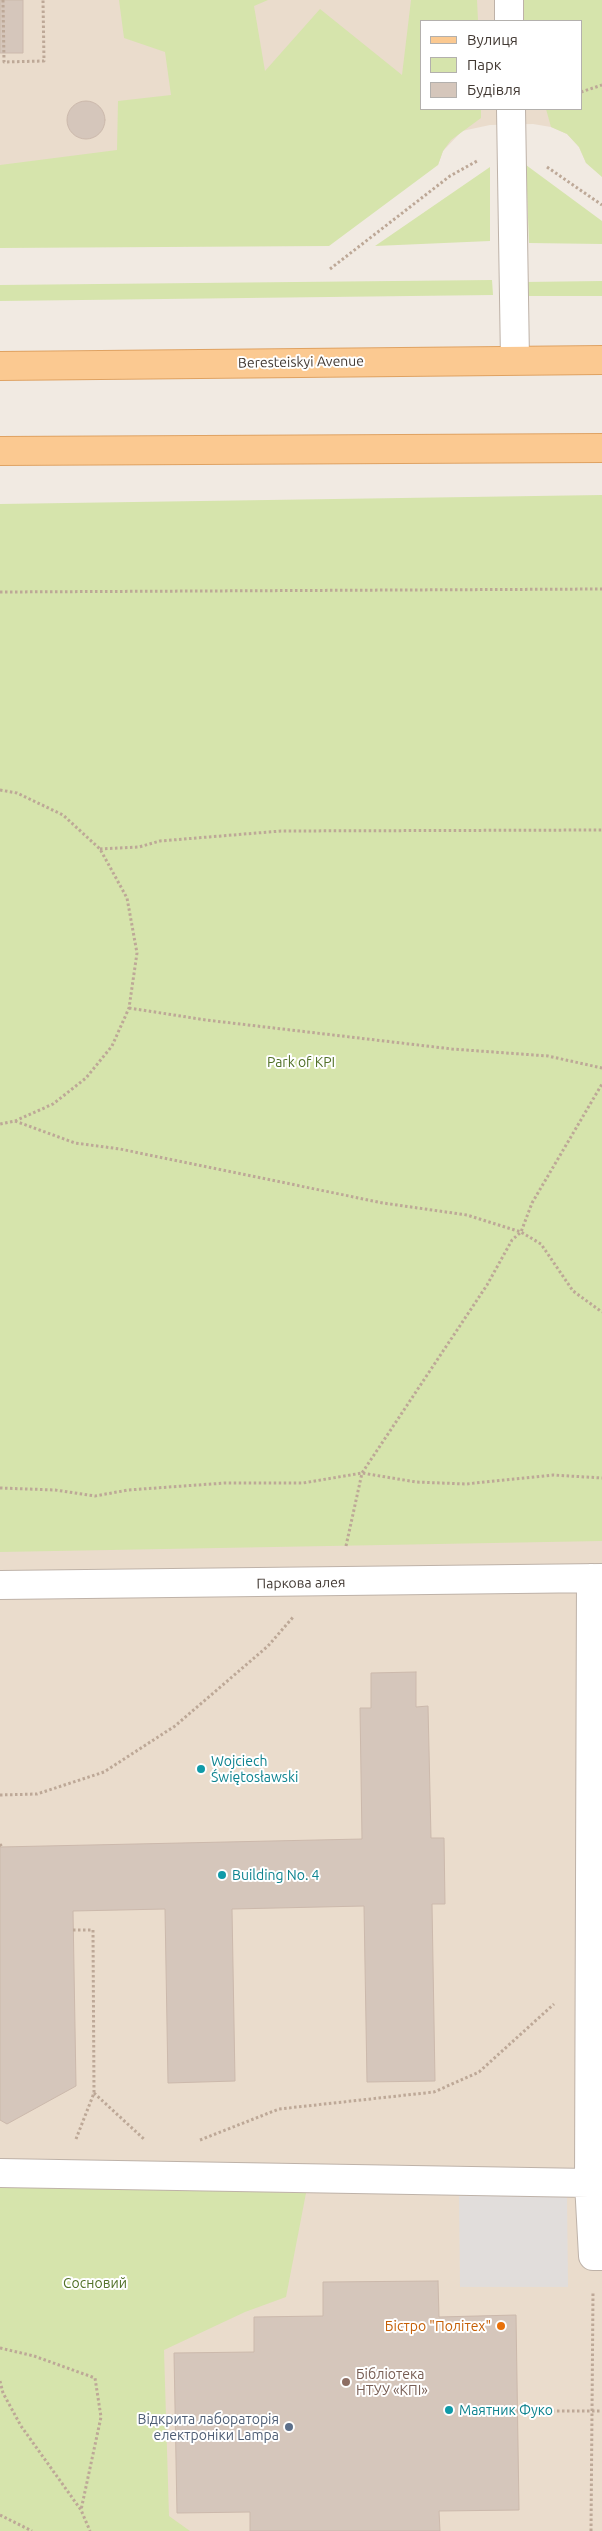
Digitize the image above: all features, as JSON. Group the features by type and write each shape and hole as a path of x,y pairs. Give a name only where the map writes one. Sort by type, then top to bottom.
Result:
{"main road":[{"name":"Beresteiskyi Avenue","path":"0,366 602,360"},
{"path":"0,451 602,448"}],"street":[{"path":"509,0 509,20"},
{"path":"511,110 515,360"},
{"path":"596,1578 589,2183 597,2256"},
{"name":"Паркова алея","path":"0,1585 330,1583 596,1578"},
{"path":"0,2173 589,2183"}],"path":[{"path":"4,0 4,62 44,61 43,0"},
{"path":"582,92 602,85"},
{"path":"330,269 450,176 512,141 602,205"},
{"path":"0,592 602,589"},
{"path":"0,790 17,793 63,815 100,849 127,898 137,953 129,1008 112,1046 86,1078 53,1104 15,1120 0,1124"},
{"path":"100,849 140,847 160,842 281,831 602,830"},
{"path":"129,1008 206,1020 433,1046 548,1056 602,1068"},
{"path":"0,1795 37,1794 104,1772 175,1726 268,1646 299,1611 330,1583 345,1554 362,1473 487,1285 512,1240 521,1232 532,1203 602,1084"},
{"path":"15,1120 75,1143 120,1149 383,1203 467,1215 521,1232 541,1244 573,1291 602,1312"},
{"path":"0,1488 55,1490 95,1496 128,1490 225,1482 303,1483 362,1473 416,1482 466,1484 553,1475 602,1478"},
{"path":"73,1930 93,1930 94,2093 73,2145"},
{"path":"198,2141 279,2109 434,2092 479,2072 530,2026"},
{"path":"94,2093 182,2176"},
{"path":"591,2531 592,2411 597,2256"},
{"path":"0,2348 34,2356 95,2378 101,2417 81,2510"},
{"path":"0,2382 2,2394 21,2426 81,2510 90,2531"},
{"path":"517,2411 602,2411"},
{"path":"0,2515 32,2531"}],"shaded area":[{"path":"0,0 602,0 586,163 579,147 567,134 551,127 533,124 490,125 462,131 443,151 438,165 0,169"},
{"path":"602,577 602,2531 0,2531 0,583"},
{"path":"459,2196 567,2196 568,2287 460,2287"}],"green space":[{"path":"119,0 268,0 254,6 265,71 320,9 402,75 411,0 477,0 478,20 420,20 420,110 481,110 481,118 451,140 443,151 438,165 329,246 0,248 0,165 117,150 118,101 171,95 165,52 124,38"},
{"path":"521,0 602,0 602,177 586,163 579,147 567,134 551,127 546,110 582,110 582,20 522,20"},
{"path":"526,165 602,221 602,244 529,243"},
{"path":"490,167 490,241 375,246"},
{"path":"492,280 493,295 0,301 0,285"},
{"path":"602,281 602,296 524,296 524,282"},
{"name":"Park of KPI","path":"602,495 602,1541 0,1552 0,504"},
{"name":"Сосновий","path":"0,2185 306,2193 286,2297 245,2312 164,2350 169,2516 190,2531 0,2531"}],"building":[{"path":"0,0 23,0 23,53 0,53"},
{"path":"86,101 99,107 105,120 99,133 86,139 73,133 67,120 73,107"},
{"name":"Building No. 4","path":"416,1672 416,1707 428,1706 431,1838 444,1838 445,1904 432,1904 435,2081 367,2082 364,1906 232,1909 235,2081 168,2083 165,1909 73,1911 76,2086 7,2124 0,2120 0,1847 362,1839 360,1708 371,1708 371,1673"},
{"name":"Бібліотека НТУУ «КПІ»","path":"438,2281 439,2317 516,2315 519,2510 439,2511 440,2531 250,2531 250,2512 177,2513 174,2353 254,2352 254,2317 323,2316 323,2282"}],"place":[{"name":"Wojciech Świętosławski","path":"201,1769"},
{"name":"Building No. 4","path":"222,1875"},
{"name":"Бістро \"Політех\"","path":"501,2326"},
{"name":"Бібліотека НТУУ «КПІ»","path":"346,2382"},
{"name":"Маятник Фуко","path":"449,2410"},
{"name":"Відкрита лабораторія електроніки Lampa","path":"289,2427"}]}
